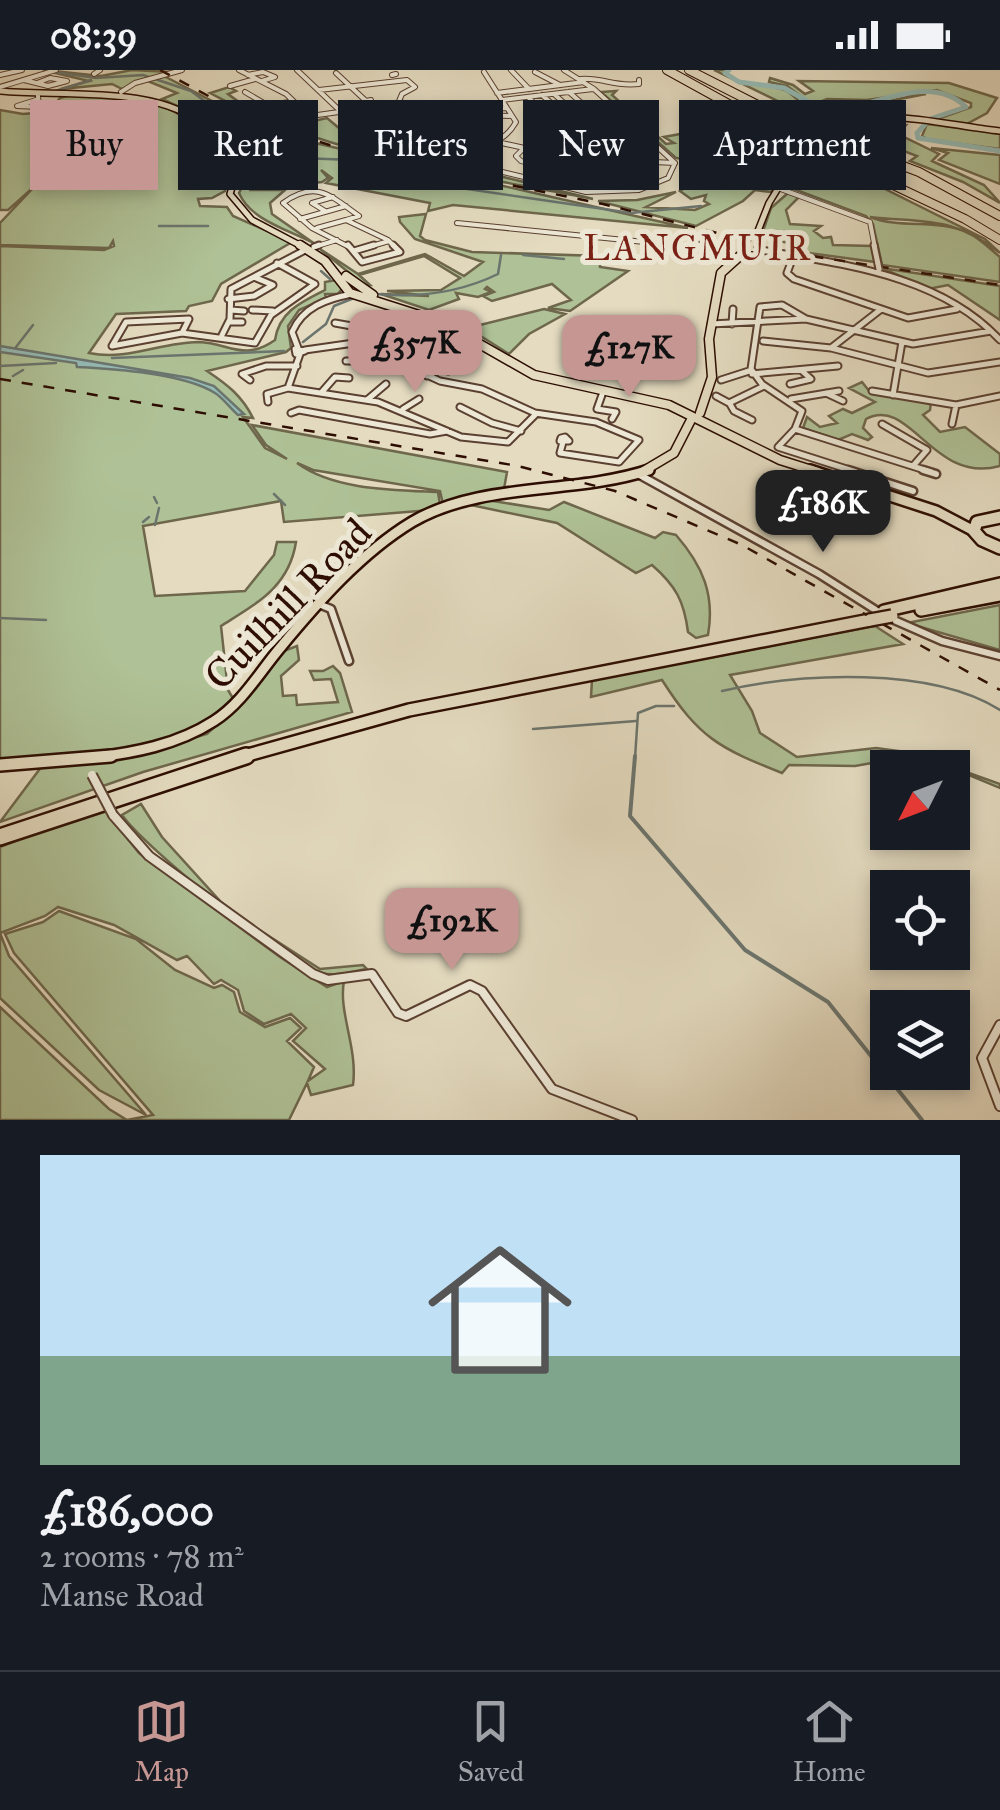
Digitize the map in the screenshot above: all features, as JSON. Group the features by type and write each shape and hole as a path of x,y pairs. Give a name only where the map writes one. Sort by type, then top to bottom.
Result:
{"highway":[{"path":"669,70 717,100"},
{"path":"669,70 722,100"},
{"path":"689,70 740,100"},
{"path":"698,70 745,100"},
{"path":"710,96 719,100"},
{"path":"906,163 997,206"},
{"path":"906,167 1000,216"},
{"path":"898,190 1000,242"},
{"path":"904,190 965,219 1000,242"},
{"path":"1000,516 983,518 974,531 982,540 1000,548"},
{"path":"0,837 201,768 374,719 1000,587"},
{"path":"0,829 185,765 414,702 866,618"}],"main road":[{"path":"0,89 37,98 120,93 164,102 178,109"},
{"path":"120,93 158,102 178,112"},
{"path":"906,120 1000,131"},
{"path":"230,190 234,204 243,214 277,230"},
{"path":"237,190 239,202 253,216 311,248 357,291 443,321 546,376 693,416 780,460 936,511 974,531"},
{"path":"648,470 673,455 693,416 711,396 712,324 721,272 752,245 777,190"},
{"path":"443,321 534,374 653,401 792,460 963,516 983,518"},
{"name":"Cuilhill Road","path":"0,765 88,758 158,746 216,720 246,694 281,646 398,532 442,508 492,494 648,470"}],"street":[{"path":"0,75 23,70 37,76"},
{"path":"120,93 145,79 182,70"},
{"path":"239,70 291,100"},
{"path":"297,70 338,110"},
{"path":"386,70 416,88 400,95 400,100"},
{"path":"511,70 529,89"},
{"path":"564,70 608,100"},
{"path":"0,89 54,71"},
{"path":"230,86 275,77 263,72 248,75"},
{"path":"484,72 502,100 594,88"},
{"path":"535,72 560,85"},
{"path":"336,74 365,100"},
{"path":"318,90 393,76"},
{"path":"497,92 593,78 615,87 639,84 640,80"},
{"path":"24,80 52,86 76,81"},
{"path":"245,92 259,100"},
{"path":"569,92 578,100"},
{"path":"554,94 561,100"},
{"path":"542,95 547,100"},
{"path":"528,97 531,100"},
{"path":"503,101 513,116 514,130 503,137"},
{"path":"503,108 508,108"},
{"path":"503,115 513,116"},
{"path":"503,144 523,149 517,158 523,160"},
{"path":"659,147 676,163"},
{"path":"659,163 676,163"},
{"path":"503,173 596,193 654,186 671,175 676,163"},
{"path":"316,228 359,216 323,190 292,196 283,203 299,220 338,240 366,263 400,252 388,241 346,220"},
{"path":"783,190 870,222 878,268"},
{"path":"326,212 312,203 334,197"},
{"path":"299,220 347,206"},
{"path":"457,223 695,244 731,260"},
{"path":"222,335 229,322 231,289 277,263 338,240"},
{"path":"354,251 388,241"},
{"path":"752,245 793,257 878,268 922,288 996,335"},
{"path":"793,257 787,273 790,276 908,318 957,309"},
{"path":"182,334 187,315 126,322 112,346 182,334 222,335 255,343 262,322 273,311 315,284 277,263"},
{"path":"859,280 861,268"},
{"path":"228,298 254,296 273,285 252,276"},
{"path":"288,388 301,351 292,336 297,320 312,307 375,285"},
{"path":"913,490 778,446 796,428 802,411 750,372 748,362 760,307 779,304 806,319 902,342 996,335"},
{"path":"831,348 880,309"},
{"path":"231,310 244,311"},
{"path":"252,310 273,311"},
{"path":"731,311 732,324"},
{"path":"712,324 806,319"},
{"path":"405,338 443,321"},
{"path":"229,322 242,322"},
{"path":"335,323 364,328 360,342"},
{"path":"146,341 154,330"},
{"path":"763,341 831,348 937,374 1000,362"},
{"path":"301,351 360,342 400,356 407,366 427,376 482,388 538,413 639,440 618,462 560,453 563,442"},
{"path":"893,396 902,342"},
{"path":"346,361 358,360 382,348"},
{"path":"400,356 420,350"},
{"path":"358,360 366,367"},
{"path":"250,380 238,373 266,366 297,366"},
{"path":"722,380 750,372 838,366"},
{"path":"427,376 442,368"},
{"path":"790,384 811,378 801,370"},
{"path":"321,393 337,374 349,378"},
{"path":"367,400 387,383"},
{"path":"729,403 764,386"},
{"path":"264,397 288,388 367,400 402,409 461,439 490,444 510,441 538,413"},
{"path":"790,399 839,390"},
{"path":"872,391 956,404 1000,396"},
{"path":"603,392 597,409 616,412 612,419"},
{"path":"826,392 842,401"},
{"path":"746,395 759,402"},
{"path":"325,414 340,396"},
{"path":"711,396 729,403 734,411 752,420"},
{"path":"402,409 420,398"},
{"path":"952,424 956,404"},
{"path":"460,407 494,424 522,432"},
{"path":"291,413 325,414 430,434 447,431"},
{"path":"882,424 927,450 912,466"},
{"path":"796,428 838,445 936,474"},
{"path":"638,474 792,558 885,616 942,641 1000,656"},
{"path":"321,605 331,610 349,661"},
{"path":"88,758 92,775 113,815 149,856 313,974 328,980 372,974 398,1012 406,1016 470,985 482,991 552,1089 632,1120"},
{"path":"1000,1026 982,1058 1000,1106"}],"green space":[{"path":"43,70 101,76 132,70 171,72 122,89 112,84 61,89 89,81"},
{"path":"162,75 210,100 178,100 178,106 162,99 177,93 145,80"},
{"path":"730,78 785,90 798,100 775,100"},
{"path":"770,78 793,85 805,94 813,91 799,81 949,83 997,98 987,113 963,126 935,120 971,107 971,103 937,90 867,100 806,100 787,86 769,82"},
{"path":"229,87 236,91 228,94 236,100 224,100 210,93"},
{"path":"616,91 612,95 618,100 610,100 601,92"},
{"path":"71,95 135,100 58,100"},
{"path":"158,106 168,109 178,114 178,190 225,190 212,198 198,199 200,206 227,207 233,216 292,242 221,284 212,301 189,306 186,311 116,314 89,353 117,355 199,342 254,350 275,340 281,322 292,309 325,290 325,282 336,280 344,286 338,294 325,294 326,298 299,310 288,326 291,348 286,352 207,371 244,403 253,418 243,417 265,448 287,459 266,445 252,425 507,472 504,489 443,504 440,491 313,470 297,463 328,479 346,484 438,492 440,505 431,510 284,522 281,501 143,526 155,596 245,591 274,555 277,542 296,542 279,582 259,601 221,626 228,690 234,700 209,719 153,743 93,755 0,764 0,246 109,248 0,245 0,223 31,190 158,190"},
{"path":"0,110 30,113 30,190 8,210 0,210"},
{"path":"327,118 338,127 338,144 318,138 318,120"},
{"path":"927,124 1000,133 1000,149 929,140 922,136"},
{"path":"679,134 679,158 659,143 659,138 666,144 674,143 664,137"},
{"path":"906,138 939,154 932,161 984,185 1000,203 963,182 910,161 917,156 906,152"},
{"path":"318,144 338,148 338,185 326,183 332,178 321,170 328,178 318,182"},
{"path":"931,148 1000,155 1000,184 939,160 948,153"},
{"path":"503,177 523,182 523,185 503,181"},
{"path":"503,186 688,228 453,205 428,211 430,203 362,190 503,190"},
{"path":"285,190 270,203 272,214 315,244 262,218 239,193"},
{"path":"755,190 743,201 696,226 598,201 637,200 676,192 646,207 695,210 709,204 704,201 706,195 691,199 680,191"},
{"path":"796,190 887,190 985,239 1000,253 974,236 1000,257 1000,282 882,265 873,224 866,216","holes":["870,217 938,223 960,230 894,223"]},
{"path":"788,193 799,197 786,210 790,224 821,226 814,231 823,238 831,237 833,245 872,246 875,262 794,251 798,245 761,237 771,208"},
{"path":"426,214 420,236 425,240 472,252 600,256 600,267 628,271 570,311 548,308 571,300 552,284 492,301 483,296 494,292 487,287 491,292 478,297 456,293 459,299 429,310 381,294 429,296 387,291 441,290 460,278 424,256 359,275 370,285 364,285 320,249 358,274 425,254 464,276 483,262 415,239 400,222 399,217"},
{"path":"882,268 1000,286 1000,320 948,285 928,289"},
{"path":"544,309 565,314 529,334 509,354 468,328"},
{"path":"862,382 870,392 931,402 930,410 923,415 940,432 965,427 1000,454 1000,466 977,468 957,463 896,419 882,415 866,419 863,428 872,437 868,440 852,434 838,440 803,428 807,417 820,427 837,423 829,416 843,409 852,413 875,402 849,388"},
{"path":"487,500 549,510 564,502 655,538 663,532 676,535 705,582 710,607 708,635 696,638 688,632 678,595 652,565 636,573 557,523 466,504"},
{"path":"1000,605 1000,650 907,623"},
{"path":"875,626 903,644 730,675 752,711 760,733 797,757 876,748 891,750 870,750 870,763 855,766 789,765 782,773 712,739 662,680 591,697 592,680"},
{"path":"297,646 299,660 281,676 283,696 296,695 297,705 338,702 331,679 314,680 310,671 333,666 340,673 352,712 143,772 0,822 42,766 125,758 207,734 241,703 281,652"},
{"path":"970,773 1000,784 1000,788 970,776"},
{"path":"141,804 162,837 221,902 250,924 320,969 363,965 367,969 322,973 249,927 135,831 122,815"},
{"path":"102,806 139,853 280,957 327,987 344,981 353,1085 311,1095 307,1083 289,1120 127,1120 153,1115 14,953 5,934 43,922 59,911 136,939 175,970 214,988 222,985 234,992 240,1012 265,1027 290,1018 301,1028 287,1041 314,1067 308,1081 325,1069 293,1041 306,1028 291,1014 264,1024 244,1011 238,990 221,980 214,984 187,956 177,960 114,925 58,907 0,933 0,847"},
{"path":"0,933 9,956 146,1115 99,1090 0,998"},
{"path":"0,1007 109,1109 127,1120 0,1120"}],"water":[{"path":"0,346 190,378 214,386 244,414 238,415 215,393 185,381 148,373 77,367 76,363 0,352"}],"waterway":[{"path":"729,70 725,73 739,82 784,88 825,111 917,92 951,97 966,107 930,119 917,133 918,138 1000,151"},
{"path":"54,72 96,78 143,75 191,91 218,111 244,121 257,139 300,158 353,160 387,166 419,182 631,213 701,206"},
{"path":"52,92 91,80"},
{"path":"159,226 208,226"},
{"path":"377,294 424,294 469,286 498,274 501,255"},
{"path":"523,255 564,259"},
{"path":"321,271 330,279"},
{"path":"303,342 326,324 334,306 354,298"},
{"path":"16,347 33,325"},
{"path":"112,358 284,351"},
{"path":"0,366 56,363"},
{"path":"13,376 23,370"},
{"path":"274,494 285,505"},
{"path":"154,497 157,503"},
{"path":"155,525 159,508"},
{"path":"143,522 149,517"},
{"path":"0,618 46,620"},
{"path":"722,691 789,680 864,677 938,686 1000,710"},
{"path":"635,758 638,713 656,706 674,706"},
{"path":"533,729 636,721"},
{"path":"635,756 630,816 745,950 828,1002 922,1120"}],"railway":[{"path":"160,70 257,122 358,154 603,204 804,255 1000,285"},
{"path":"0,379 518,466 615,491 742,545 1000,690"}],"district":[{"name":"LANGMUIR","path":"698,248"}]}
